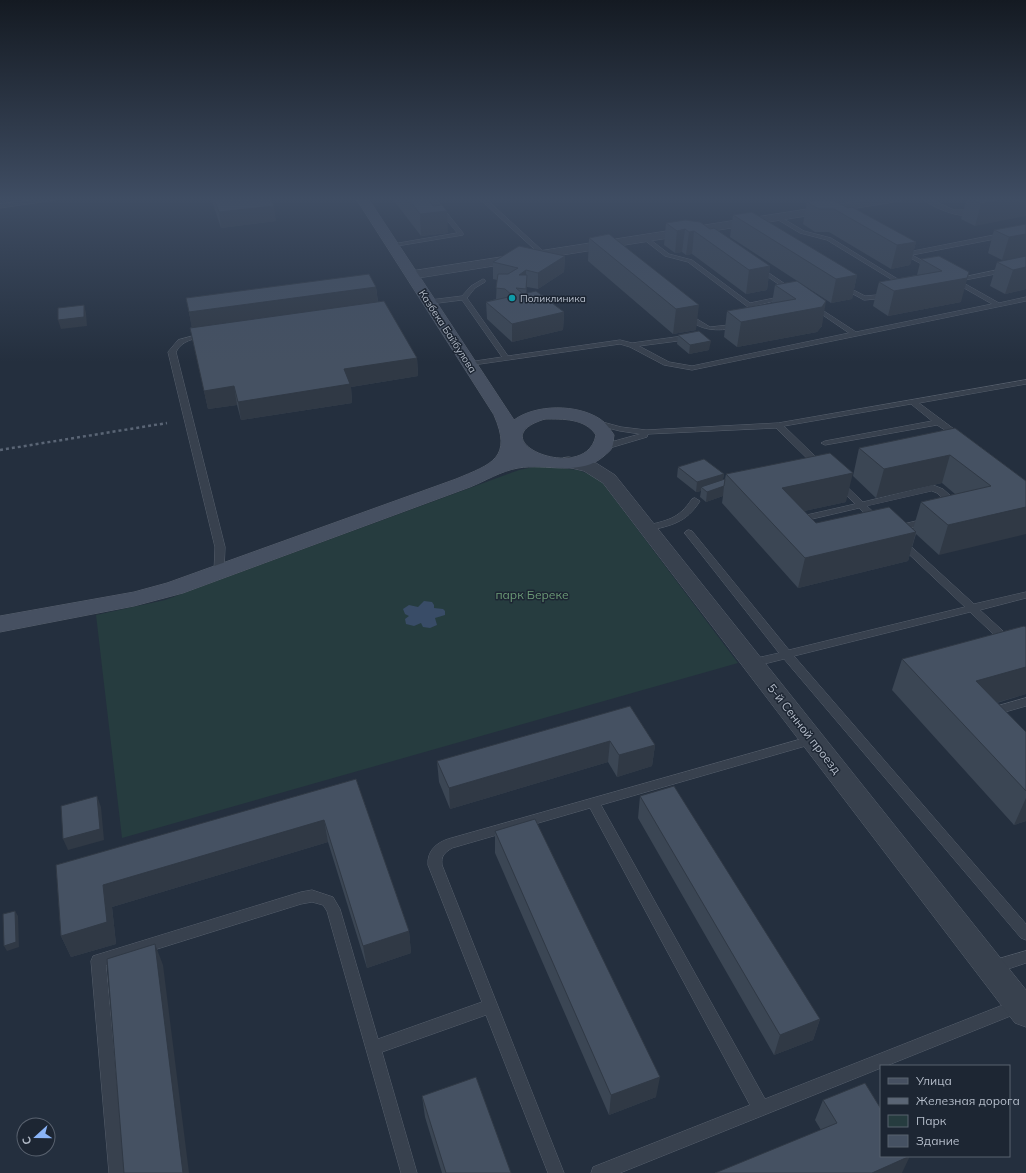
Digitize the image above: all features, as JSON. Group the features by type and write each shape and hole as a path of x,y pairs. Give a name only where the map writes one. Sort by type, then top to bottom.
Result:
{"street":[{"name":"Казбека Байбулова","path":"398,253 499,408 512,436 513,443 519,450 529,457 542,461"},
{"path":"412,274 554,253"},
{"path":"499,408 518,414 566,414 586,419 596,424 603,431 606,439 600,450 599,464 609,479"},
{"path":"498,467 508,454 515,428 522,422 545,414"},
{"path":"0,624 134,598 175,588 463,483 498,467 516,462 569,462 585,459 600,450"},
{"name":"5-й Сенной проезд","path":"569,462 590,467 609,479 1023,1009"}],"lane":[{"path":"664,253 667,255 690,261 766,318 762,321"},
{"path":"851,253 908,288 910,291 906,292"},
{"path":"907,254 914,253"},
{"path":"907,254 938,272 924,274"},
{"path":"749,305 799,296 753,265"},
{"path":"997,304 951,279 1026,266"},
{"path":"895,280 909,277"},
{"path":"430,302 464,298 472,287 483,281"},
{"path":"836,282 864,298 893,295"},
{"path":"464,298 506,358"},
{"path":"469,364 620,342 632,346 663,362 683,368 692,368 1026,299"},
{"path":"805,300 856,335"},
{"path":"679,308 706,329 716,329 747,324"},
{"path":"215,334 180,342 174,346 172,352 220,547 219,572"},
{"path":"632,346 690,337"},
{"path":"586,419 620,429 639,432 778,425 914,403 1026,382"},
{"path":"914,403 963,440"},
{"path":"825,443 938,422"},
{"path":"778,425 830,476 1026,658"},
{"path":"600,450 659,432"},
{"path":"933,488 940,491 964,512 813,548 809,546 789,525 792,520 861,505 933,488"},
{"path":"648,528 681,519 688,513 695,501"},
{"path":"689,533 786,655 1026,934"},
{"path":"752,663 1026,595"},
{"path":"980,717 1026,702"},
{"path":"556,1173 435,865 434,858 436,852 448,844 812,740"},
{"path":"593,803 761,1108"},
{"path":"116,1173 98,961 301,898 320,897 328,901 333,909 409,1173"},
{"path":"991,968 1026,957"},
{"path":"373,1048 491,1006"},
{"path":"599,1173 761,1108 1023,1009"}],"green space":[{"name":"парк Береке","path":"538,466 578,470 599,478 738,663 122,838 96,615 165,600 519,470"}],"water":[{"path":"424,601 432,602 434,608 443,609 445,611 445,615 435,618 437,625 430,628 423,627 421,623 414,626 406,624 405,619 409,616 405,614 403,609 409,605 418,607"}],"building":[{"path":"508,253 550,253 565,256 538,273 526,270 519,275 527,275 526,289 516,288 523,294 536,291 564,312 512,324 486,302 513,296 505,289 496,288 498,274 508,274 518,268 493,262"},
{"path":"607,253 633,253 699,305 676,309"},
{"path":"725,253 750,253 770,266 749,270"},
{"path":"794,253 820,253 857,275 836,279"},
{"path":"939,256 969,272 967,278 894,291 879,282 942,271 921,259"},
{"path":"1026,256 1026,267 1013,270 997,262"},
{"path":"369,274 376,287 189,312 186,298"},
{"path":"797,281 826,301 822,307 741,322 727,311 796,299 775,285"},
{"path":"384,301 417,358 344,369 350,384 238,402 234,386 204,391 190,328"},
{"path":"84,305 84,317 58,320 58,308"},
{"path":"699,331 711,341 690,345 678,335"},
{"path":"955,428 1026,481 1026,507 948,525 921,502 991,486 950,455 884,469 859,448"},
{"path":"830,453 853,473 782,488 816,523 889,507 916,532 805,558 726,474"},
{"path":"704,459 724,474 697,482 678,467"},
{"path":"725,479 724,486 707,492 701,487"},
{"path":"1024,626 1026,627 1026,667 976,681 1026,732 1026,791 902,659"},
{"path":"630,706 655,745 619,755 610,741 449,788 437,761"},
{"path":"356,779 409,931 363,946 324,820 103,885 107,922 61,936 56,865"},
{"path":"674,786 820,1019 780,1035 640,796"},
{"path":"97,796 100,829 63,839 61,806"},
{"path":"535,819 660,1077 611,1095 495,831"},
{"path":"15,911 16,942 4,946 3,914"},
{"path":"155,944 183,1173 124,1173 107,959"},
{"path":"476,1077 511,1173 446,1173 422,1096"},
{"path":"865,1083 880,1107 880,1157 908,1157 872,1173 715,1173 837,1123 823,1100"}],"railway":[{"path":"0,450 167,423"}],"place":[{"name":"Поликлиника","path":"512,298"}]}
